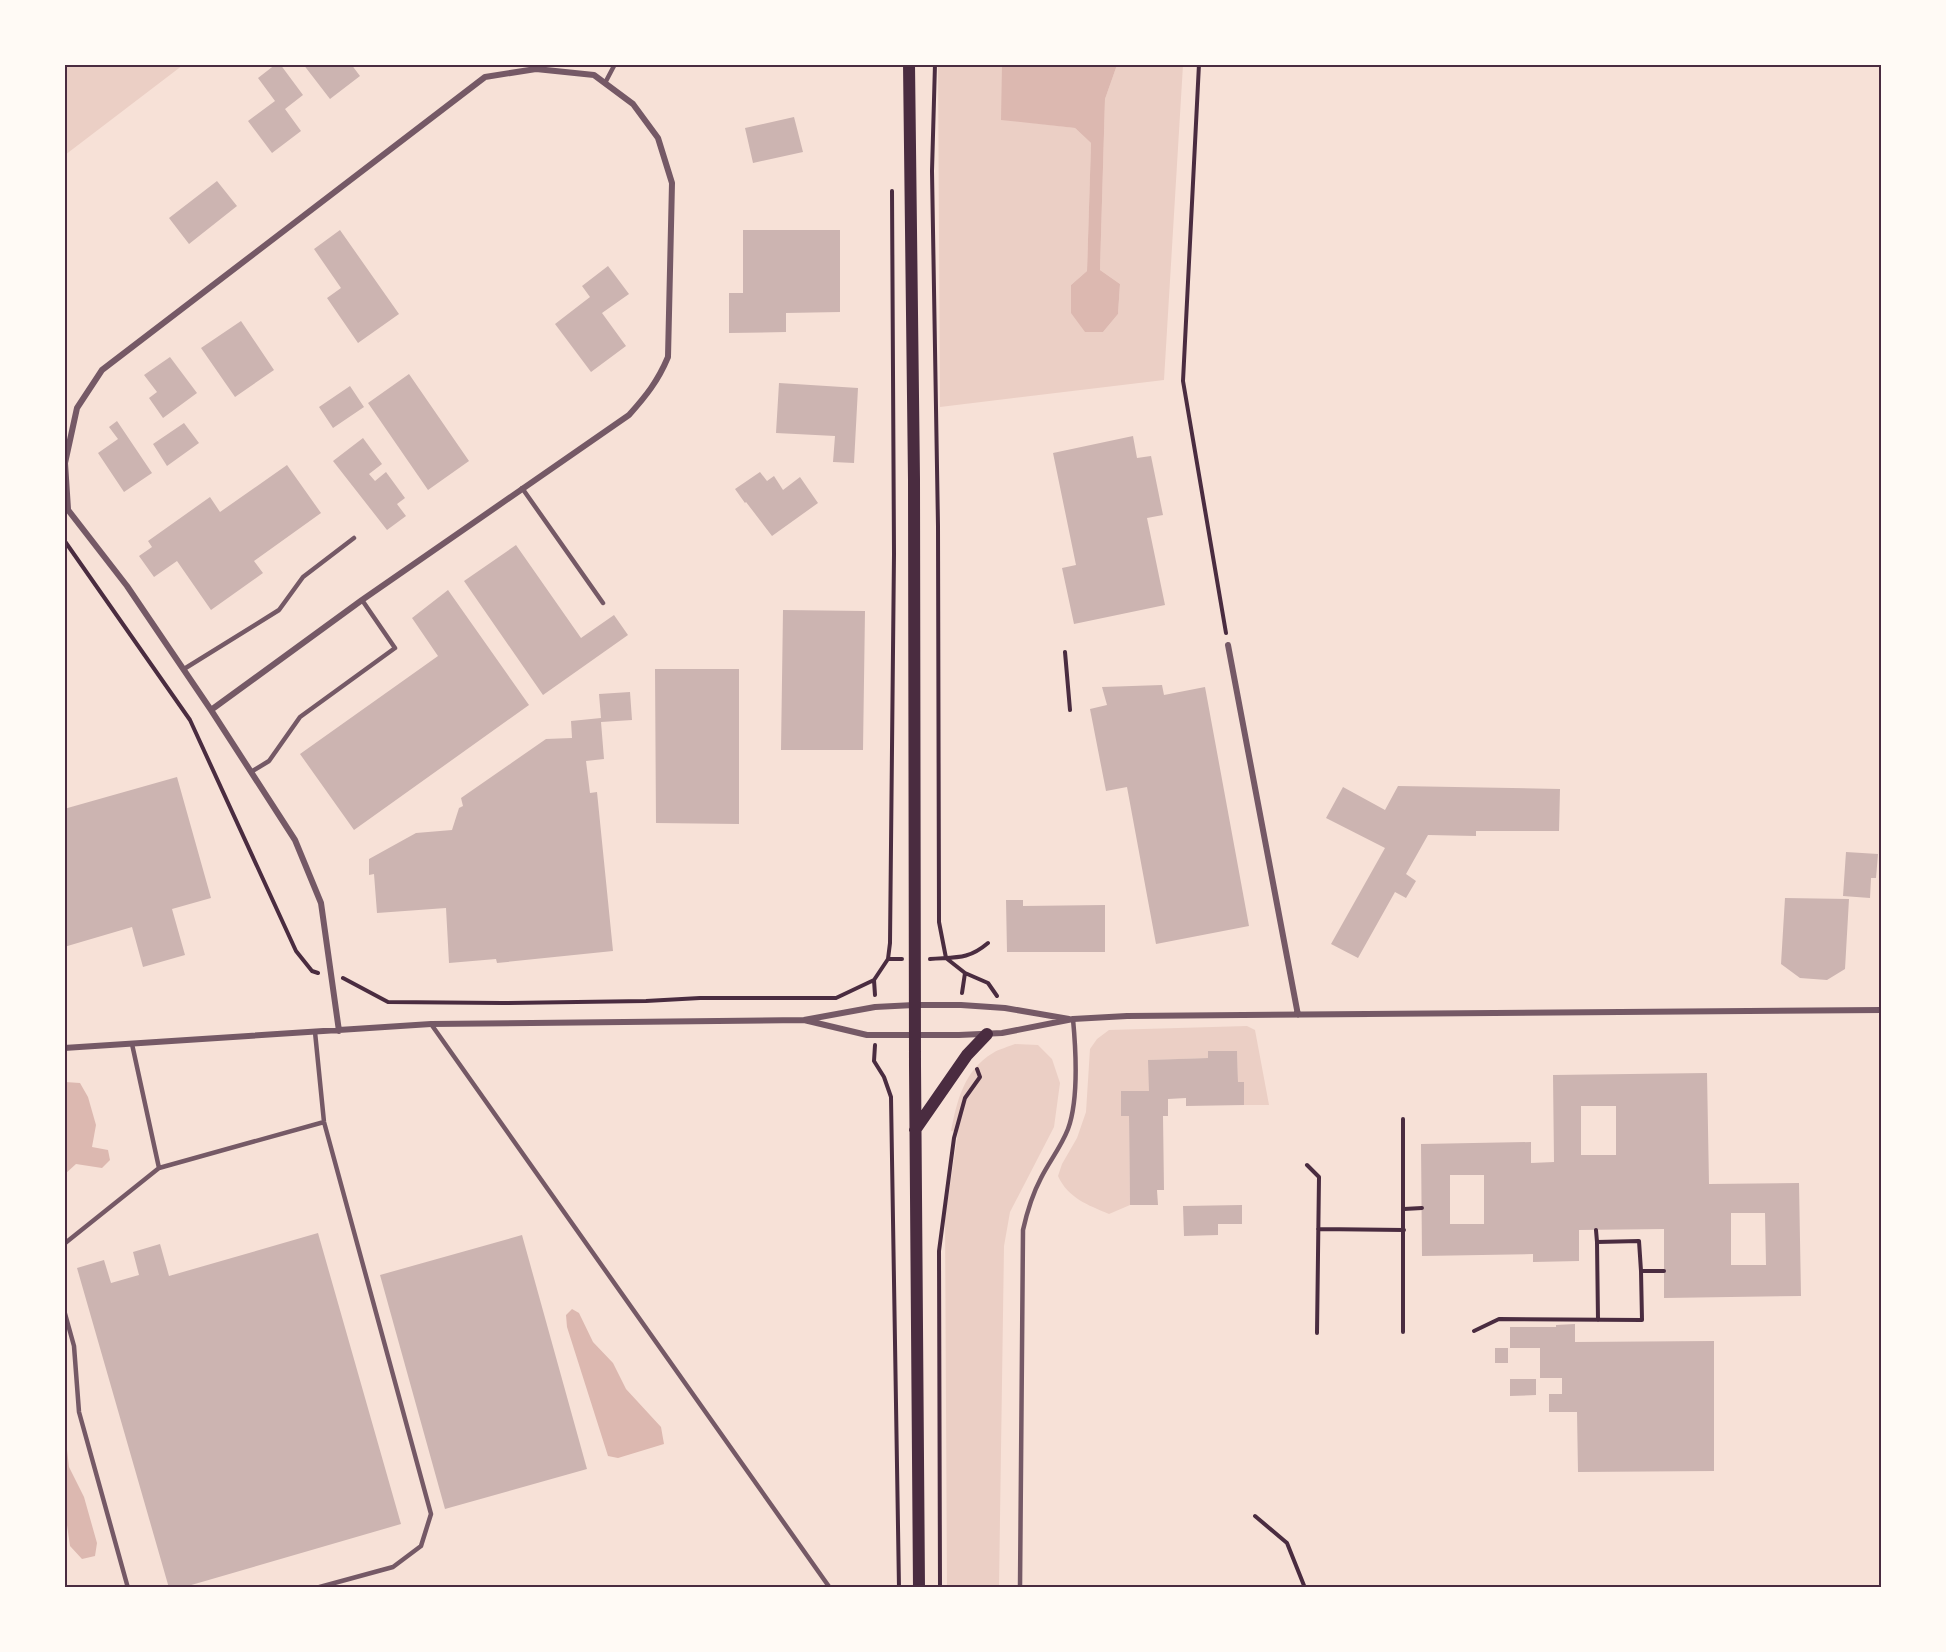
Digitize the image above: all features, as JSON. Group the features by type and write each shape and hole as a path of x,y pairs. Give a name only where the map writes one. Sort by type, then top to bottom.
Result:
{"main road":[{"path":"909,64 914,502 915,1130 919,1587"},
{"path":"915,1130 967,1055 987,1034"}],"street":[{"path":"211,710 362,600 628,415 660,376 668,357 672,183 658,138 633,104 594,75 536,69 485,77 102,370 76,408 65,463 66,507 127,586 295,840 321,903 339,1030"},
{"path":"1228,645 1298,1015"},
{"path":"64,1048 431,1024 804,1020 875,1007 915,1005 1005,1008 1073,1019"},
{"path":"804,1020 876,1035 915,1035 1002,1033 1073,1019 1127,1016 1881,1010"}],"lane":[{"path":"605,83 615,64"},
{"path":"522,488 603,603"},
{"path":"184,669 279,610 303,577 354,538"},
{"path":"251,772 270,761 300,717 395,648 362,600"},
{"path":"1020,1587 1023,1230 1028,1207 1040,1179 1068,1128 1074,1101 1073,1019"},
{"path":"431,1024 830,1587"},
{"path":"315,1032 324,1122 431,1514 421,1546 393,1567 316,1587"},
{"path":"132,1044 159,1168"},
{"path":"64,1244 159,1168 324,1122"},
{"path":"64,1310 74,1347 79,1412 128,1587"}],"path":[{"path":"935,64 932,171 938,538 939,922 946,958 965,973 988,983 1005,1008"},
{"path":"1199,64 1183,381 1228,645"},
{"path":"64,540 190,720 296,951 312,971 347,978 388,1002 502,1003 700,998 836,998 874,980 888,959 890,943 894,554 892,190"},
{"path":"1065,652 1070,710"},
{"path":"946,958 961,958 976,953 988,943"},
{"path":"961,1005 965,973"},
{"path":"874,980 875,1007"},
{"path":"876,1035 874,1061 884,1077 891,1096 899,1587"},
{"path":"940,1587 939,1251 954,1138 965,1098 980,1077 974,1062 967,1055"},
{"path":"1402,1119 1403,1332"},
{"path":"1307,1165 1319,1177 1317,1333"},
{"path":"1404,1209 1422,1209"},
{"path":"1318,1229 1404,1230"},
{"path":"1596,1230 1598,1320"},
{"path":"1474,1331 1499,1319 1642,1320 1639,1241 1597,1242"},
{"path":"1641,1271 1664,1271"},
{"path":"1254,1516 1287,1543 1305,1587"}],"shaded area":[{"path":"65,64 183,64 183,65 65,155"},
{"path":"938,65 1002,65 1002,119 1075,128 1091,143 1087,271 1071,285 1085,332 1103,332 1118,314 1120,284 1100,270 1105,99 1117,65 1183,65 1164,380 940,407"},
{"path":"1002,65 1117,65 1105,99 1100,270 1120,284 1118,314 1103,332 1085,332 1071,313 1071,285 1087,271 1091,143 1075,128 1001,120"},
{"path":"1247,1026 1255,1030 1269,1105 1244,1105 1238,1082 1237,1051 1209,1051 1208,1058 1149,1060 1149,1091 1121,1092 1121,1116 1129,1116 1130,1205 1109,1214 1079,1200 1067,1190 1058,1176 1077,1138 1086,1112 1090,1049 1097,1039 1109,1030"},
{"path":"1015,1044 1038,1045 1052,1059 1060,1083 1054,1127 1010,1212 1004,1246 999,1587 947,1588 945,1218 958,1132 951,1131 963,1087 975,1068 993,1053"},
{"path":"65,1082 80,1083 88,1097 96,1125 92,1147 108,1150 110,1160 102,1168 76,1164 65,1174"},
{"path":"572,1309 579,1313 593,1342 613,1363 626,1389 661,1427 664,1444 618,1458 608,1456 567,1327 566,1315"},
{"path":"65,1432 69,1467 84,1497 97,1543 95,1556 82,1559 70,1546 65,1511"}],"building":[{"path":"276,64 280,64 303,95 285,109 301,131 272,153 248,121 275,101 258,78"},
{"path":"303,64 351,64 360,76 330,99"},
{"path":"794,117 803,152 753,163 745,128"},
{"path":"217,181 237,206 189,244 169,218"},
{"path":"340,230 399,314 358,343 327,298 341,288 314,249"},
{"path":"743,230 840,230 840,312 786,313 786,332 729,333 729,293 743,293"},
{"path":"608,266 629,294 602,313 626,346 591,372 555,324 590,297 582,286"},
{"path":"241,321 274,370 235,397 201,348"},
{"path":"170,357 197,393 163,418 149,398 157,392 144,375"},
{"path":"409,374 469,461 428,490 368,403"},
{"path":"779,383 858,388 854,463 833,462 835,436 776,433"},
{"path":"350,386 364,407 333,428 319,407"},
{"path":"117,421 152,473 124,492 98,453 118,439 109,427"},
{"path":"184,423 199,443 167,466 153,444"},
{"path":"1133,436 1137,458 1151,456 1163,515 1147,518 1165,605 1074,624 1062,568 1076,565 1053,453"},
{"path":"363,438 382,464 369,474 375,481 386,472 405,498 397,504 406,516 387,530 333,461"},
{"path":"287,465 321,513 254,561 263,573 211,610 177,561 154,577 139,556 152,547 148,541 210,497 220,512"},
{"path":"760,472 767,481 774,476 783,490 800,477 818,503 772,536 735,489"},
{"path":"516,545 581,638 614,615 628,635 543,695 464,581"},
{"path":"448,590 529,705 354,830 300,754 438,656 412,618"},
{"path":"783,610 865,611 863,750 781,750"},
{"path":"655,669 739,669 739,824 656,823"},
{"path":"1162,685 1164,695 1205,687 1249,926 1156,944 1127,787 1106,791 1090,709 1107,705 1102,687"},
{"path":"630,692 632,720 601,722 604,759 586,761 590,793 597,792 613,951 497,963 496,959 449,963 446,908 377,913 374,874 369,875 369,859 416,833 452,830 459,808 463,806 461,798 546,739 572,738 571,721 601,718 599,694"},
{"path":"177,777 211,898 172,909 185,955 143,967 132,927 64,947 64,809"},
{"path":"1398,786 1560,789 1559,831 1476,831 1476,836 1428,835 1406,874 1416,881 1406,898 1395,892 1358,958 1331,944 1385,848 1326,818 1343,787 1385,810"},
{"path":"1846,852 1878,854 1876,878 1871,878 1870,898 1843,896"},
{"path":"1785,898 1849,899 1845,969 1827,980 1800,978 1781,964"},
{"path":"1006,900 1023,900 1023,906 1105,905 1105,952 1007,952"},
{"path":"1208,1051 1237,1051 1238,1082 1244,1082 1244,1105 1186,1106 1186,1098 1168,1099 1168,1116 1163,1116 1164,1190 1157,1190 1158,1205 1130,1205 1129,1116 1121,1116 1121,1091 1149,1091 1148,1060 1208,1058"},
{"path":"1707,1073 1709,1184 1799,1183 1801,1296 1664,1298 1664,1229 1579,1230 1579,1261 1533,1262 1533,1254 1422,1256 1421,1144 1531,1142 1531,1163 1554,1162 1553,1075","holes":["1581,1106 1616,1106 1616,1155 1581,1155","1450,1175 1484,1175 1484,1224 1450,1224","1731,1213 1765,1213 1766,1265 1731,1265"]},
{"path":"1242,1205 1242,1224 1218,1224 1218,1235 1184,1236 1183,1206"},
{"path":"318,1233 401,1524 181,1588 169,1588 77,1268 104,1260 111,1283 139,1275 133,1252 160,1244 169,1276"},
{"path":"522,1235 587,1469 445,1509 380,1275"},
{"path":"1575,1324 1575,1342 1714,1341 1714,1471 1578,1472 1577,1412 1549,1412 1549,1394 1562,1394 1562,1378 1540,1378 1540,1348 1510,1348 1510,1327 1556,1327 1556,1325"},
{"path":"1495,1348 1508,1348 1508,1363 1495,1363"},
{"path":"1510,1379 1536,1379 1536,1395 1510,1396"}]}
